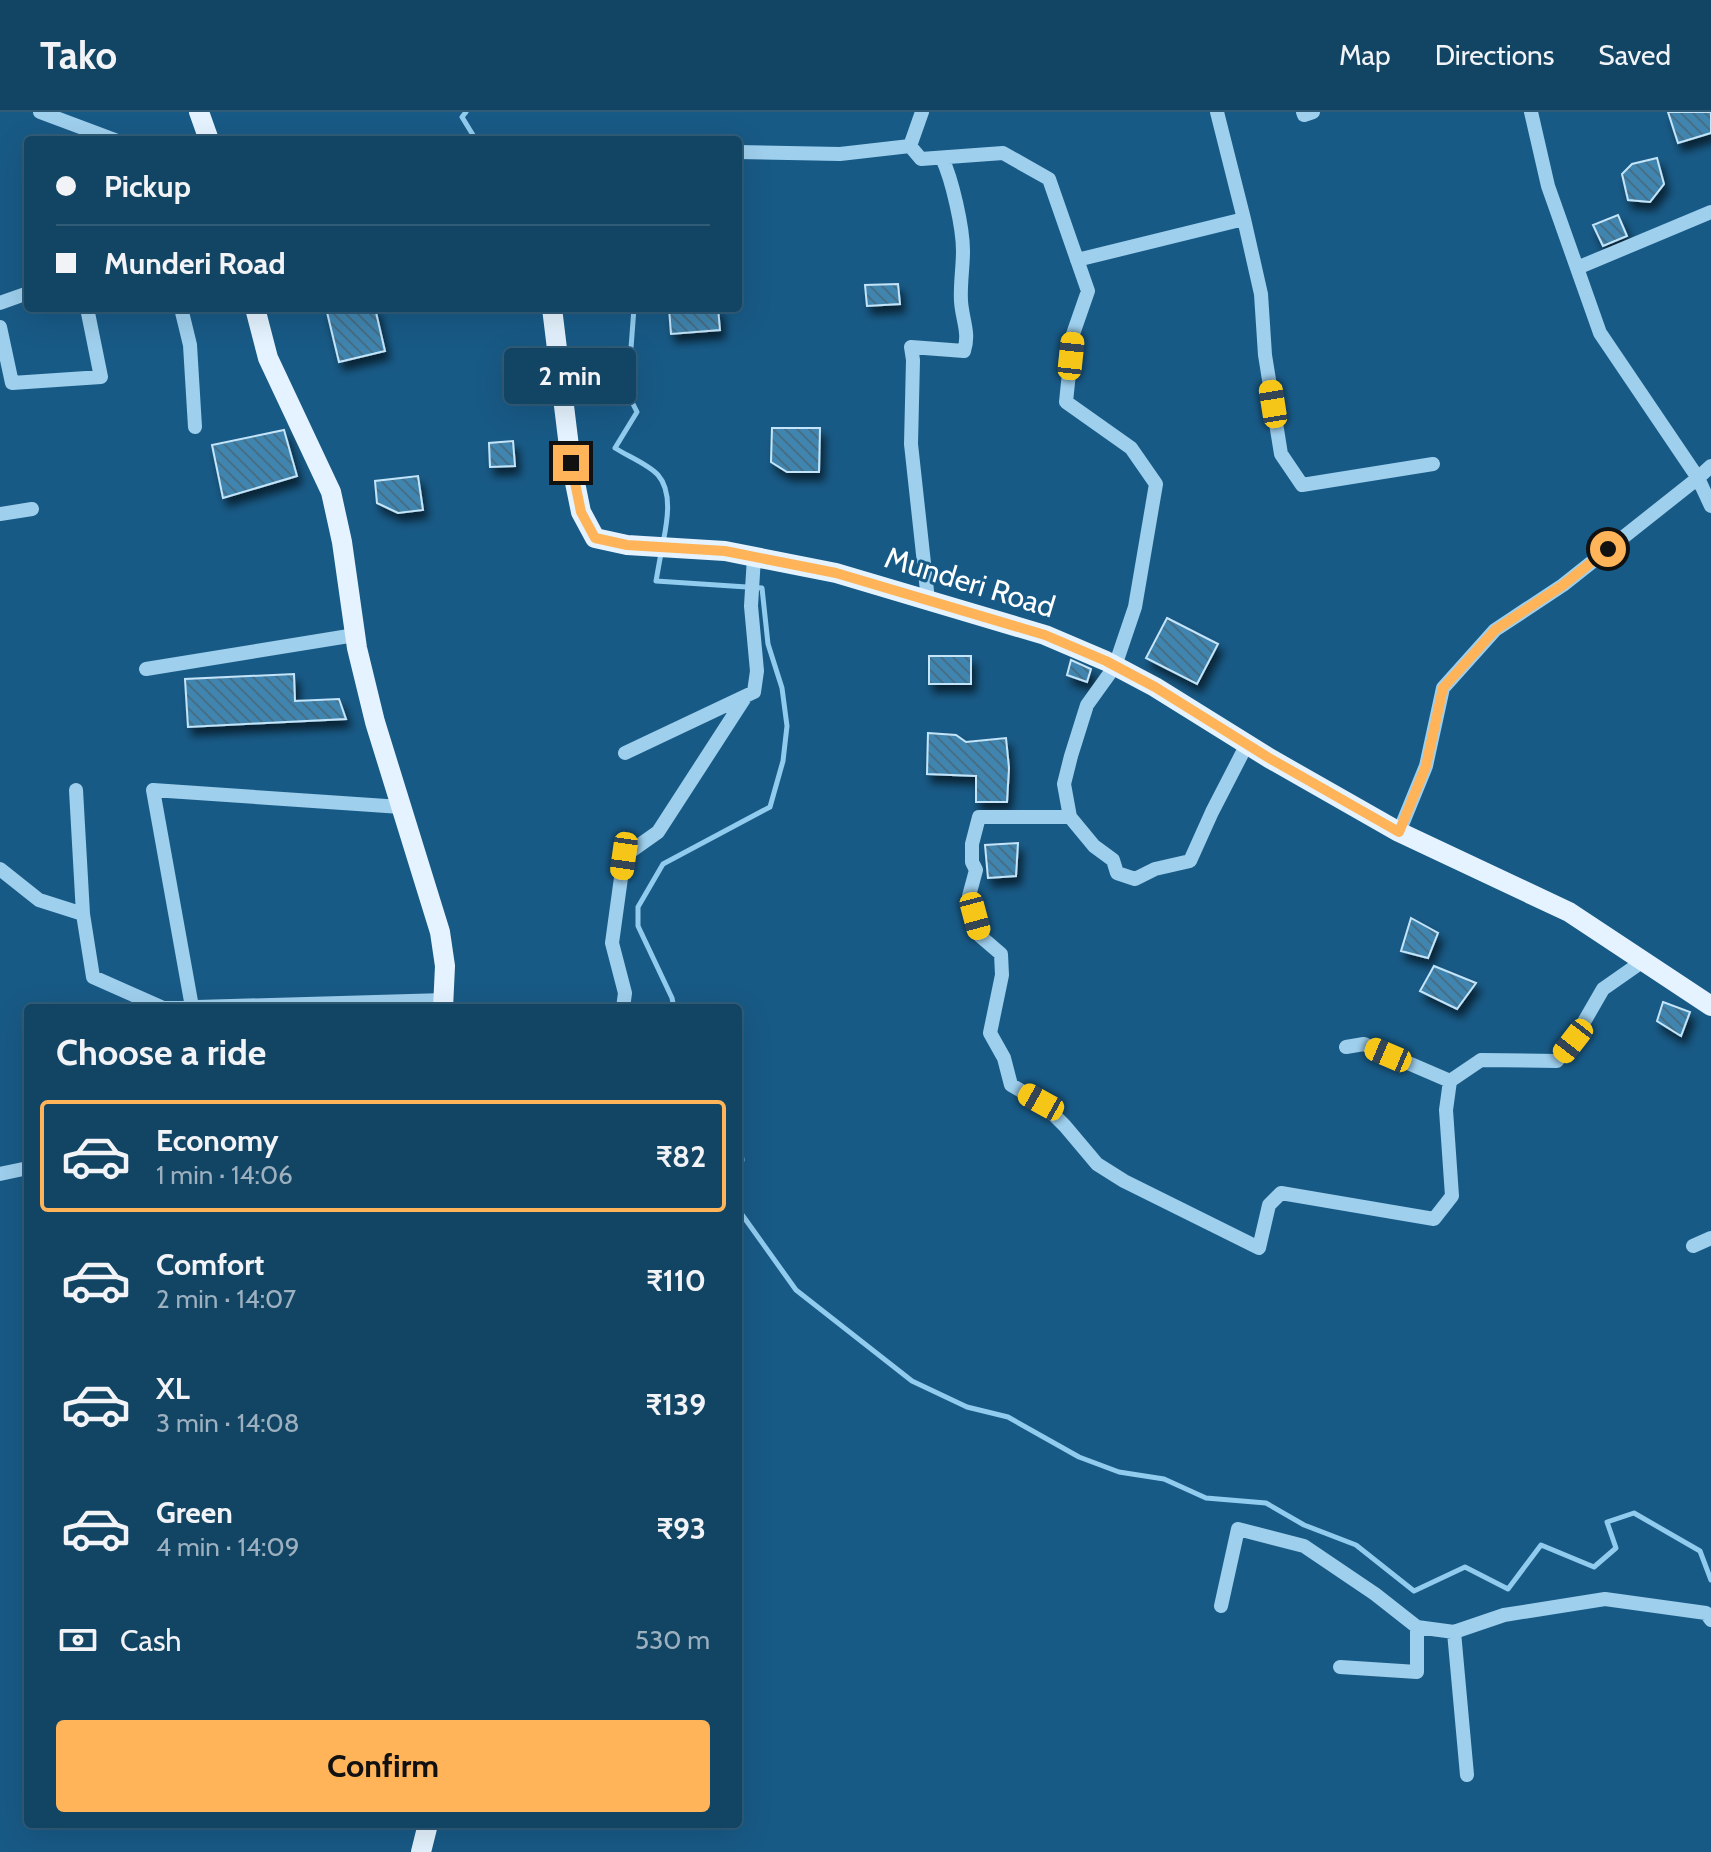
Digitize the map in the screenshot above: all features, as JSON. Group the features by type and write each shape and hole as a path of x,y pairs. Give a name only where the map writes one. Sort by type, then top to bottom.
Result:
{"main road":[{"path":"199,112 208,136"},
{"path":"256,312 268,358 331,492 355,635 375,722 440,932 445,966 444,1004"},
{"name":"Munderi Road","path":"552,312 571,463 581,512 595,538 647,546 725,551 753,566 836,573 1045,635 1155,687 1399,832 1569,912 1711,1006"},
{"path":"421,1852 427,1828"}],"street":[{"path":"40,112 104,136"},
{"path":"910,146 922,112"},
{"path":"1217,112 1261,294 1265,355 1281,454 1302,485 1433,464"},
{"path":"1303,112 1304,115 1313,112"},
{"path":"1531,112 1548,186 1600,333 1698,478 1711,506"},
{"path":"742,152 840,154 910,146"},
{"path":"910,146 921,159 1003,153 1049,179 1088,291 1073,334 1066,402 1131,448 1156,484 1135,607 1115,666 1087,705 1071,756 1064,784 1070,817 1094,846 1113,860 1117,873 1135,879 1155,869 1190,861 1247,744"},
{"path":"928,600 911,444 911,347 964,351 969,337 961,304 963,250 950,177 942,158"},
{"path":"1577,268 1711,212"},
{"path":"1077,260 1244,219"},
{"path":"0,303 24,294"},
{"path":"0,327 12,383 101,377 88,312"},
{"path":"182,312 190,345 195,427"},
{"path":"1399,832 1426,766 1443,688 1495,630 1563,585 1711,466"},
{"path":"0,514 32,509"},
{"path":"625,753 754,692 757,671 753,566"},
{"path":"146,669 355,635"},
{"path":"624,1004 625,993 612,943 624,856 658,832 746,696"},
{"path":"76,790 83,914 93,977 154,1004"},
{"path":"191,1004 153,790 401,807"},
{"path":"1070,817 979,817 972,844 972,862 976,870 969,896 980,936 1001,954 1002,975 990,1033 1004,1058 1011,1085 1041,1102 1097,1164 1124,1181 1259,1248 1269,1205 1281,1193 1434,1219 1452,1196 1446,1110 1450,1081 1481,1060 1557,1061 1573,1041 1603,989 1643,961"},
{"path":"0,869 39,900 83,914"},
{"path":"1346,1047 1364,1044 1450,1081"},
{"path":"0,1174 24,1169"},
{"path":"1693,1246 1711,1238"},
{"path":"1221,1606 1238,1529 1304,1546 1417,1627 1454,1632 1504,1615 1605,1599 1706,1613 1711,1620"},
{"path":"1340,1667 1417,1672 1417,1627"},
{"path":"1454,1632 1467,1775"}],"building":[{"path":"1668,112 1711,112 1711,133 1678,143"},
{"path":"1657,158 1664,184 1650,202 1628,200 1622,174 1632,164"},
{"path":"1618,215 1627,236 1603,246 1593,225"},
{"path":"898,284 900,304 867,306 865,285"},
{"path":"327,312 376,312 385,351 339,362"},
{"path":"669,312 718,312 720,330 671,334"},
{"path":"772,428 820,428 819,472 787,472 771,462"},
{"path":"284,430 297,476 223,498 212,445"},
{"path":"513,441 515,466 490,467 489,443"},
{"path":"418,476 423,510 398,513 377,503 375,481"},
{"path":"1167,618 1218,644 1197,684 1146,658"},
{"path":"929,656 971,656 971,684 929,684"},
{"path":"1071,660 1091,669 1087,682 1067,675"},
{"path":"294,674 295,701 339,699 346,719 188,727 185,679"},
{"path":"928,733 956,735 966,742 1006,738 1009,768 1007,802 976,802 976,776 927,774"},
{"path":"1018,843 1016,876 988,878 985,845"},
{"path":"1411,918 1438,933 1428,958 1401,951"},
{"path":"1434,966 1476,983 1457,1009 1420,991"},
{"path":"1663,1002 1690,1012 1681,1036 1657,1021"}],"waterway":[{"path":"466,112 462,117 474,136"},
{"path":"634,312 631,348 613,382 628,394 637,412 615,448 649,467 663,482 668,508 663,543"},
{"path":"661,553 656,581 762,588 768,644 782,688 787,726 783,761 770,807 663,864 638,907 638,926 673,1004"},
{"path":"742,1215 796,1290 912,1381 967,1407 1008,1417 1079,1457 1119,1472 1164,1479 1206,1498 1266,1503 1304,1525 1356,1545 1414,1591 1465,1567 1508,1589 1541,1545 1594,1567 1616,1548 1607,1522 1634,1513 1700,1551 1711,1580"}],"route":[{"path":"571,463 581,512 595,538 627,545 725,551 836,573 1045,635 1106,661 1155,687 1269,758 1399,832 1426,766 1443,688 1495,630 1563,585 1608,549"}]}
